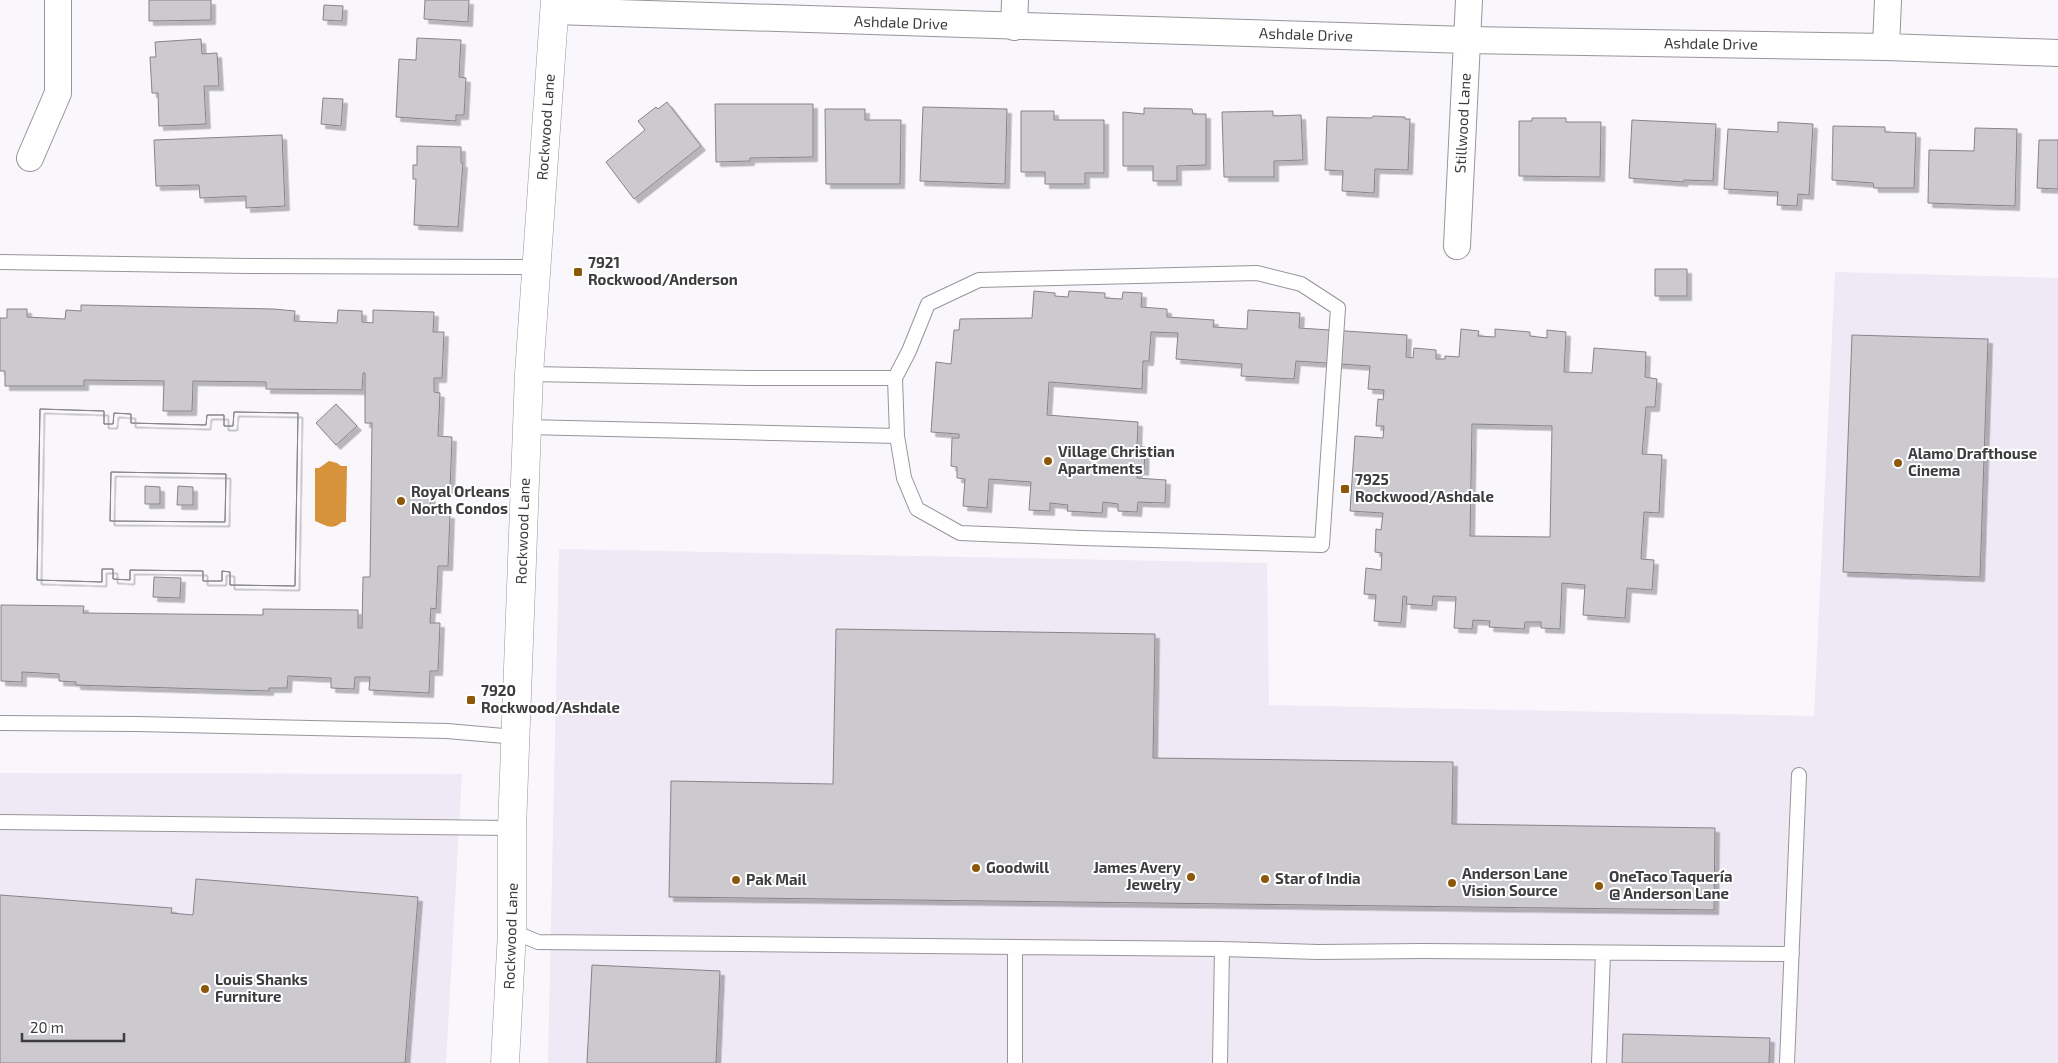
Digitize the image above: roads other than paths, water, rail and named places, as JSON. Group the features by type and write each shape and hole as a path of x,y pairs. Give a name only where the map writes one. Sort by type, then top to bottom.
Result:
{"street":[{"path":"30,158 58,93 58,0"},
{"path":"1014,27 1015,0"},
{"name":"Stillwood Lane","path":"1457,246 1469,0"},
{"path":"1886,47 1888,0"},
{"name":"Ashdale Drive","path":"554,6 1014,27 1467,40 1886,47 2058,52"},
{"name":"Rockwood Lane","path":"505,1063 512,931 512,828 529,374 554,6"}],"lane":[{"path":"0,262 257,266 536,267"},
{"path":"1257,274 1301,284 1338,308 1322,545 960,533 917,509 904,478 897,436 895,378 909,351 928,304 979,280 1257,274"},
{"path":"529,374 749,378 895,378"},
{"path":"527,427 897,436"},
{"path":"0,722 427,731 516,737"},
{"path":"1787,1063 1799,775"},
{"path":"0,822 512,828"},
{"path":"512,931 538,942 1222,949 1318,952 1792,954"},
{"path":"1015,947 1015,1063"},
{"path":"1220,1063 1222,949"},
{"path":"1599,1063 1603,953"}],"place":[{"name":"7921 Rockwood/Anderson","path":"578,272"},
{"name":"Village Christian Apartments","path":"1048,461"},
{"name":"Alamo Drafthouse Cinema","path":"1898,463"},
{"name":"7925 Rockwood/Ashdale","path":"1345,489"},
{"name":"Royal Orleans North Condos","path":"401,501"},
{"name":"7920 Rockwood/Ashdale","path":"471,700"},
{"name":"Goodwill","path":"976,868"},
{"name":"James Avery Jewelry","path":"1191,877"},
{"name":"Star of India","path":"1265,879"},
{"name":"Pak Mail","path":"736,880"},
{"name":"Anderson Lane Vision Source","path":"1452,883"},
{"name":"OneTaco Taquería @ Anderson Lane","path":"1599,886"},
{"name":"Louis Shanks Furniture","path":"205,989"}]}
